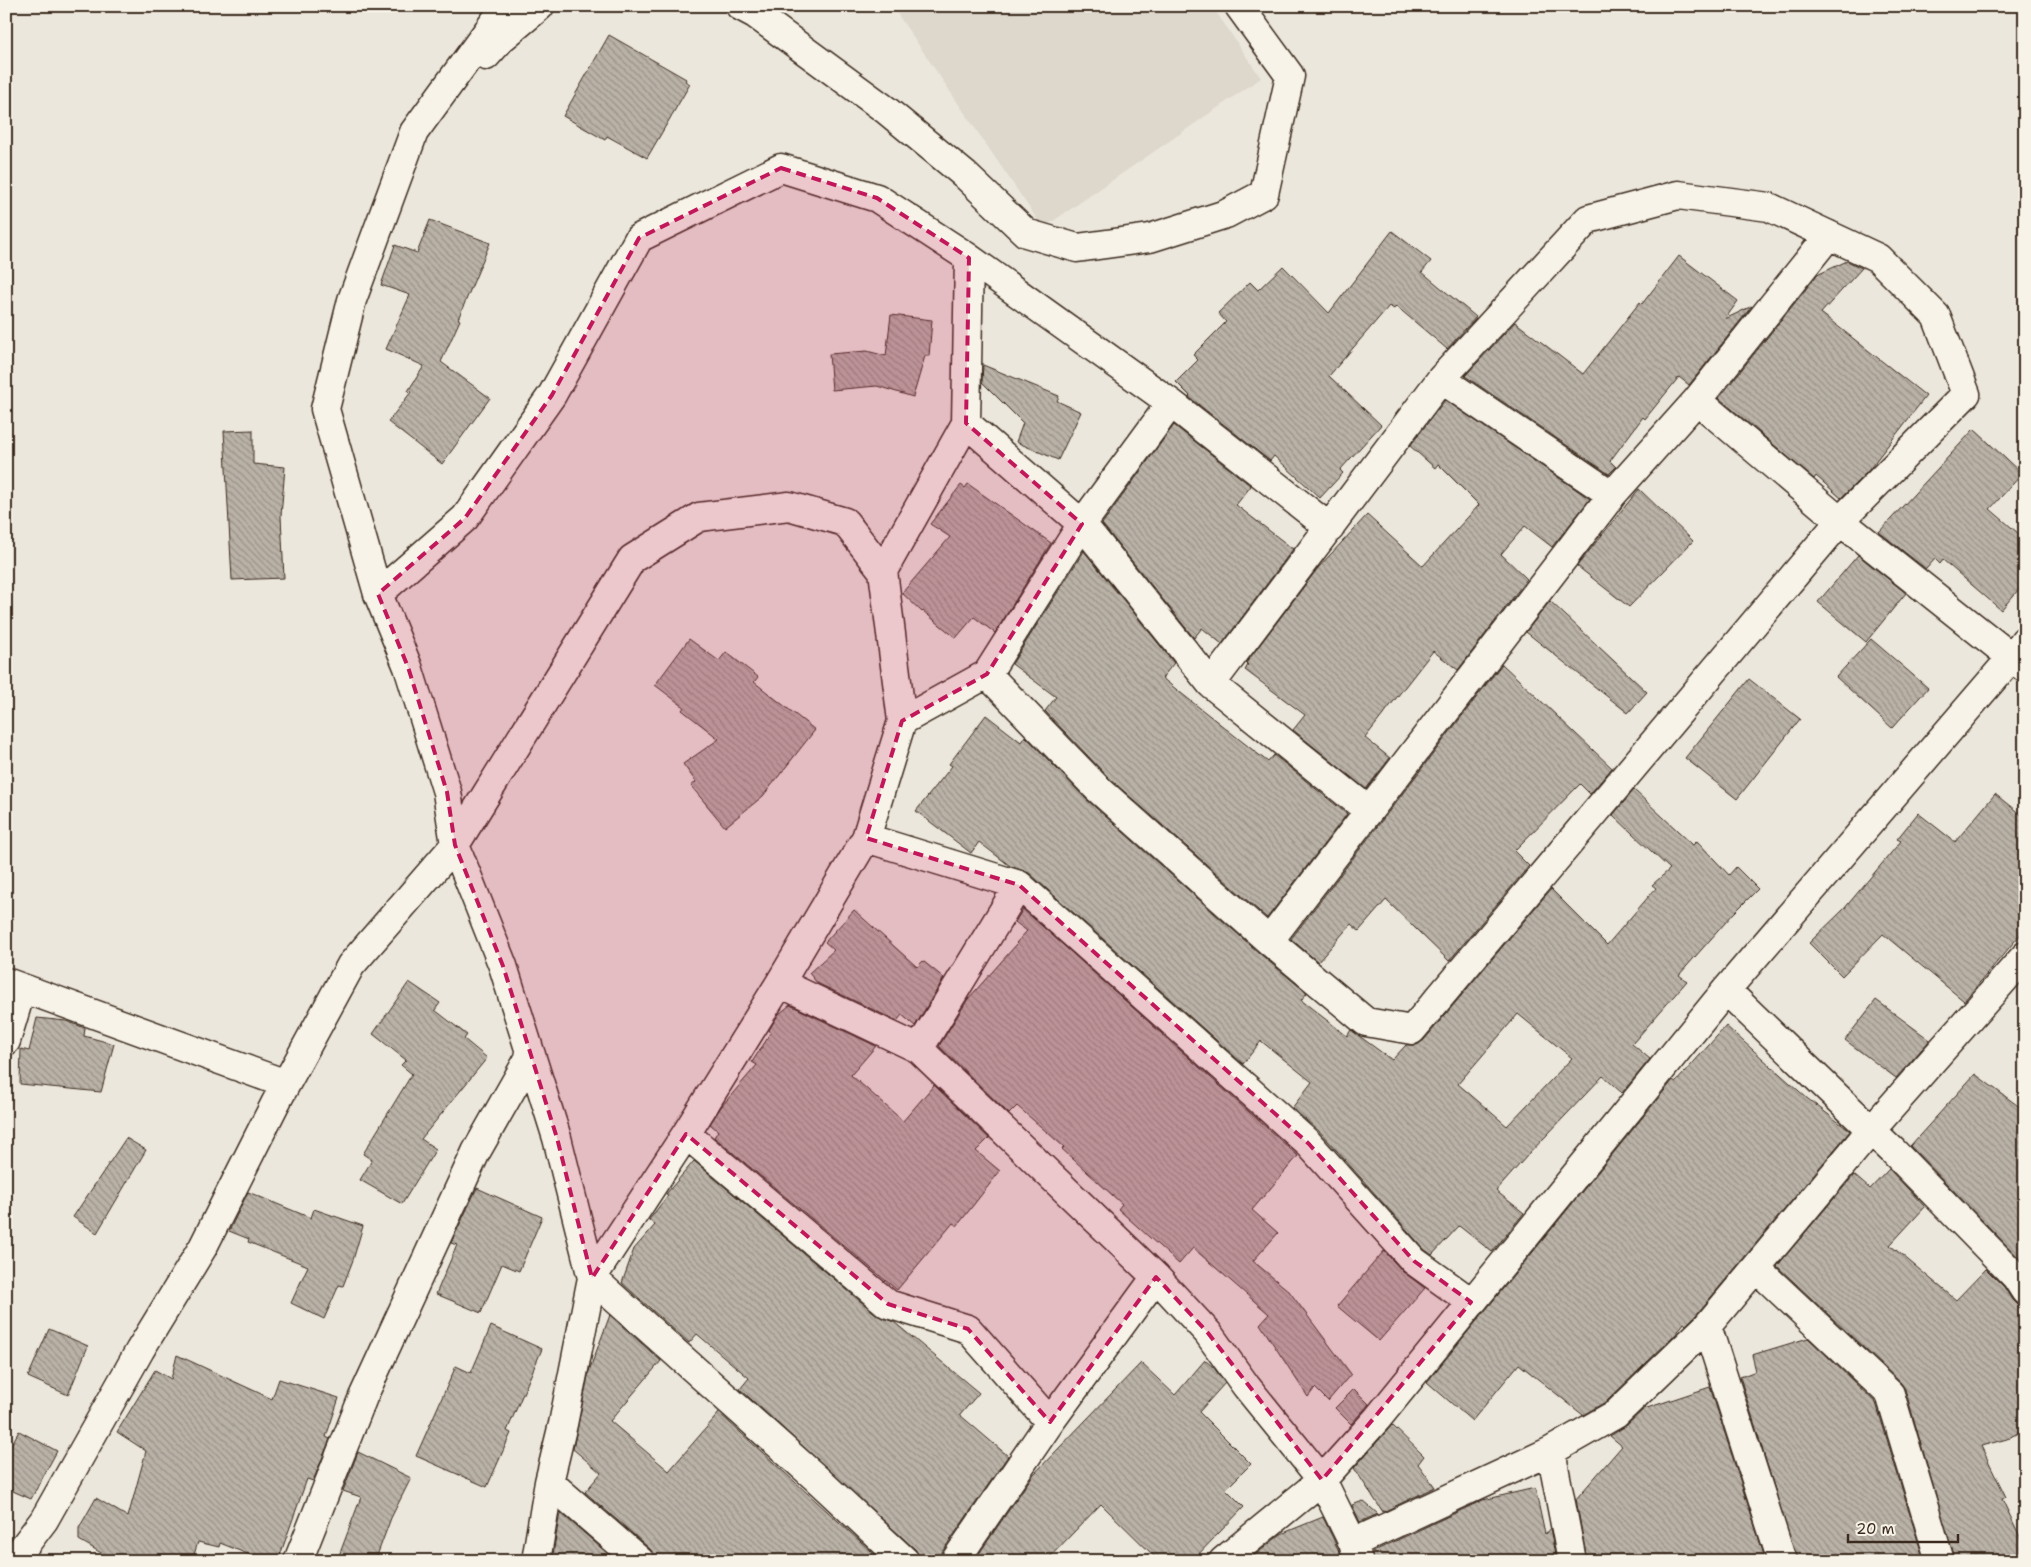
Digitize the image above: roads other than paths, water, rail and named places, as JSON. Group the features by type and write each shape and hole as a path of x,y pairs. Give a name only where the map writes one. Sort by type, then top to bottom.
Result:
{"street":[{"path":"506,6 414,132 352,300 324,409 378,594 408,667 447,792 455,845 503,966 557,1138 592,1278 816,1478 905,1561"},
{"path":"414,132 503,37 540,6"},
{"path":"740,6 755,14 886,110 965,175 1026,233 1077,248 1150,238 1226,214 1264,194 1290,76 1239,6"},
{"path":"378,594 465,518 552,395 639,238 781,168 876,198 969,258 1171,403 1330,528"},
{"path":"987,674 1096,788 1269,941 1366,1022 1412,1030 1840,521 1966,394 1936,316 1878,258 1769,207 1678,195 1588,219 1441,379 1211,684"},
{"path":"1269,941 1612,495 1697,400 1829,235"},
{"path":"883,570 966,423 969,258"},
{"path":"1441,379 1612,495"},
{"path":"1223,1561 1322,1480 1377,1419 1726,990 2021,655 1840,521 1697,400"},
{"path":"902,720 987,674 1082,524 1171,403"},
{"path":"966,423 1082,524 1211,684 1369,811"},
{"path":"13,1561 44,1520 140,1350 203,1247 286,1084 351,966 455,845 632,559 699,518 789,506 846,522 883,570 902,720 866,838 780,983 686,1134 592,1278 563,1424 549,1482 536,1561"},
{"path":"866,838 1019,884 1309,1144 1414,1261 1471,1302"},
{"path":"919,1049 1019,884"},
{"path":"780,983 919,1049 1156,1277 1208,1333 1246,1386 1322,1480 1356,1552 1616,1414 1708,1326 1871,1130 2020,971"},
{"path":"6,1041 14,985 286,1084"},
{"path":"1726,990 1871,1130 2016,1277 2025,1291"},
{"path":"303,1559 362,1397 476,1152 531,1055"},
{"path":"686,1134 888,1304 968,1329 1050,1422"},
{"path":"1757,1269 1890,1394 1940,1561"},
{"path":"954,1561 1050,1422 1156,1277"},
{"path":"1708,1326 1782,1561"},
{"path":"1551,1450 1572,1561"},
{"path":"549,1482 640,1561"}]}
